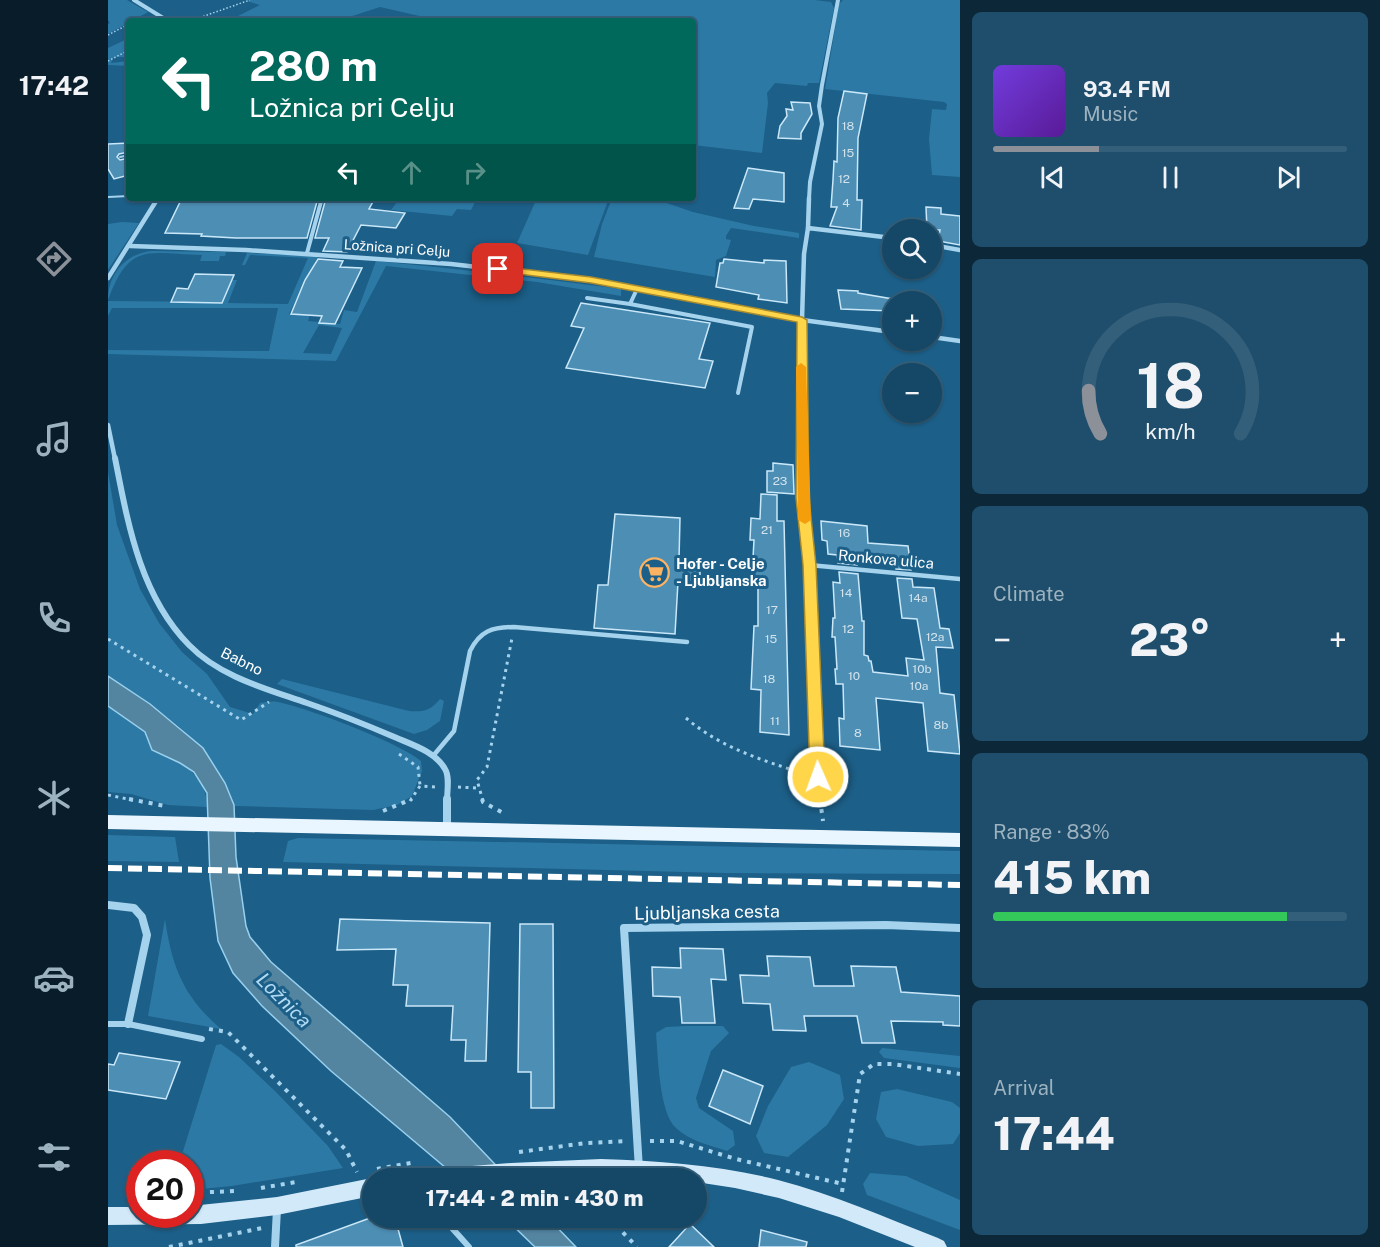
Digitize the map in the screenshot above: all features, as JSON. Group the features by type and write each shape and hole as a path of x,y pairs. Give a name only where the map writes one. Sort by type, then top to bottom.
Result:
{"main road":[{"path":"108,822 960,840"}],"street":[{"path":"135,0 163,18"},
{"path":"802,320 804,254 808,228 810,182 822,124 819,106 838,0"},
{"path":"108,278 156,201"},
{"path":"808,228 882,236"},
{"name":"Ložnica pri Celju","path":"130,246 307,253 463,265 591,280 802,320 882,331"},
{"path":"942,247 960,250"},
{"path":"942,339 960,341"},
{"name":"Babno","path":"108,425 136,552 158,604 173,627 196,652 226,671 352,718 433,756"},
{"path":"433,756 443,764 447,772 447,829"},
{"path":"108,906 134,908 142,917 147,935 128,1024"},
{"name":"Ljubljanska cesta","path":"639,1168 624,928 886,926 960,928"},
{"path":"707,1175 778,1189 839,1209 938,1247"},
{"path":"108,1216 201,1215 277,1206 362,1189"},
{"path":"275,1247 277,1206"}],"lane":[{"path":"120,158 126,156"},
{"path":"108,197 126,196"},
{"path":"307,253 321,201"},
{"path":"630,304 637,289"},
{"path":"587,298 752,327 738,393"},
{"path":"802,320 802,498 809,565 818,777"},
{"name":"Ronkova ulica","path":"809,565 960,579"},
{"path":"433,756 455,730 468,659 481,633 496,627 513,627 687,642"},
{"path":"108,1024 128,1024 202,1039"},
{"path":"452,1228 469,1247"}],"path":[{"path":"199,18 250,0"},
{"path":"108,35 126,26"},
{"path":"108,61 126,52"},
{"path":"420,786 477,788 477,780 488,767 513,627"},
{"path":"108,639 241,720 270,701"},
{"path":"686,718 717,742 738,752 818,777 823,823"},
{"path":"377,813 411,800 420,786 418,767 394,750"},
{"path":"108,795 168,807"},
{"path":"206,1029 228,1032 346,1150 357,1172"},
{"path":"839,1209 860,1074 874,1064 893,1064 960,1074"},
{"path":"558,1148 602,1140 677,1141 736,1159 843,1184"},
{"path":"345,1174 413,1163"},
{"path":"251,1189 298,1182"},
{"path":"204,1192 241,1190"},
{"path":"619,1228 637,1247"}],"shaded area":[{"path":"108,0 127,0 148,12 137,18 126,18 126,24 108,34 110,23"},
{"path":"815,0 831,2 834,8 819,83 808,83 807,86 775,83 767,93 768,103 762,153 696,145 696,18 423,18 380,7 346,18 234,18 260,5 246,1"},
{"path":"843,0 960,0 960,177 932,175 929,139 932,109 946,110 947,104 944,102 825,89 839,4"},
{"path":"126,39 126,57 114,57 111,63 126,61 126,66 108,65 108,48"},
{"path":"398,201 476,201 471,210 457,209 452,216 391,210"},
{"path":"536,201 608,201 588,255 517,243"},
{"path":"611,201 661,201 693,212 754,226 799,233 799,238 731,228 726,236 726,239 731,240 726,256 716,260 715,277 594,257 602,224"},
{"path":"139,223 108,270 108,224"},
{"path":"152,251 226,252 225,256 220,256 219,261 200,261 202,255 154,253 143,255 124,268 108,300 111,282 120,266 134,256"},
{"path":"247,253 318,256 289,314 302,315 311,294 316,295 308,321 340,324 344,310 357,312 376,261 621,289 621,296 537,282 386,266 336,361 108,354 108,350 269,351 278,308 112,308 108,316 108,301 223,302 232,280 237,280 228,303 288,304 308,258 250,255 245,265 242,265","holes":["319,325 342,328 331,354 303,353"]},
{"path":"108,472 117,525 140,589 159,623 182,652 207,674 230,707 253,714 260,703 278,702 331,719 394,745 421,761 422,771 412,796 397,805 373,810 235,806 213,764 199,746 166,716 108,677"},
{"path":"282,679 409,711 426,710 440,699 444,701 440,721 427,730 414,734 277,684"},
{"path":"108,707 145,732 148,741 195,775 201,784 207,807 168,805 131,794 108,792"},
{"path":"108,835 175,837 179,862 108,861"},
{"path":"298,838 960,851 960,874 724,873 283,862 288,841"},
{"path":"165,919 176,967 182,980 198,1005 221,1029 148,1016"},
{"path":"723,1026 729,1033 711,1051 696,1098 699,1108 733,1131 735,1145 727,1151 700,1142 681,1132 670,1121 666,1110 660,1084 656,1033 666,1027"},
{"path":"221,1044 239,1057 275,1091 328,1146 343,1168 204,1189 204,1150 183,1150 216,1045"},
{"path":"882,1048 960,1056 960,1068 884,1058 879,1052"},
{"path":"809,1062 840,1075 844,1099 827,1125 788,1157 764,1153 756,1136 768,1106 791,1067"},
{"path":"897,1089 952,1102 960,1108 960,1133 953,1144 918,1146 886,1137 876,1119 881,1092"},
{"path":"870,1173 906,1176 960,1200 960,1230 867,1195 863,1184"}],"water":[{"name":"Ložnica","path":"108,676 150,704 203,748 225,783 234,805 236,857 246,926 250,937 271,962 450,1117 499,1168 446,1168 331,1071 262,1006 233,973 218,941 210,878 207,793 194,772 152,750 145,732 108,706"},
{"path":"515,1228 558,1228 576,1247 535,1247"}],"building":[{"path":"844,91 867,94 858,138 857,200 862,200 861,230 830,226 837,207 831,207 834,161 837,162 838,118"},
{"path":"791,102 810,103 812,114 801,133 801,139 778,138 780,126 787,116 786,109 793,110"},
{"path":"126,143 126,153 119,154 117,157 120,160 126,159 126,176 114,179 108,169 108,144"},
{"path":"748,168 784,173 784,202 753,199 749,209 734,208"},
{"path":"181,201 317,201 307,238 236,238 165,233"},
{"path":"325,201 373,201 369,209 405,213 396,228 361,225 347,252 323,251 329,238 315,238"},
{"path":"926,207 941,208 941,214 960,216 960,245 942,242 942,219 927,219"},
{"path":"318,259 343,261 340,267 362,268 335,324 319,323 322,316 291,314 305,280"},
{"path":"724,259 764,263 764,260 786,261 787,303 758,299 759,295 716,287 720,263 723,263"},
{"path":"195,274 234,275 222,303 171,302 177,288 188,289"},
{"path":"838,290 858,291 858,293 882,297 882,311 841,309"},
{"path":"581,303 710,323 699,359 713,361 705,388 566,368 584,328 571,326"},
{"path":"773,463 793,465 794,494 767,492 767,471 773,471"},
{"path":"761,494 777,495 777,521 784,521 789,735 760,732 761,690 751,689 754,626 758,626 758,577 752,576 754,540 750,540 751,518 760,519"},
{"name":"Hofer - Celje - Ljubljanska","path":"615,514 680,518 679,560 700,561 700,584 678,582 675,634 594,628 598,585 608,585"},
{"path":"821,521 867,526 868,543 908,546 911,570 896,569 895,561 856,558 857,565 838,563 837,555 828,554 827,541 822,540"},
{"path":"839,572 858,574 862,621 864,621 864,655 868,656 871,661 873,672 908,676 906,658 924,660 917,619 902,618 897,578 912,579 913,587 934,588 940,628 949,629 953,648 936,647 940,693 954,695 960,754 928,751 923,703 876,698 880,750 840,746 839,718 844,719 843,684 836,684 835,637 832,637 833,618 835,618 833,582 840,583"},
{"path":"340,919 490,923 486,1061 465,1061 466,1040 451,1040 453,1006 406,1006 408,985 393,985 396,949 337,950"},
{"path":"520,924 553,924 554,1108 531,1108 531,1072 518,1072"},
{"path":"680,948 723,949 726,980 711,979 715,1023 682,1023 680,997 653,996 652,967 681,968"},
{"path":"767,956 810,957 814,986 854,986 851,966 896,967 901,992 960,996 960,1026 943,1025 943,1022 891,1021 895,1043 862,1043 857,1016 804,1016 806,1031 773,1030 770,1004 743,1003 740,975 769,976"},
{"path":"119,1053 180,1062 166,1099 108,1090 108,1064 114,1065"},
{"path":"723,1070 763,1086 750,1124 709,1106"},
{"path":"362,1221 362,1228 398,1228 403,1247 296,1247 296,1245"},
{"path":"686,1228 694,1228 714,1247 669,1247"},
{"path":"761,1230 807,1242 806,1247 759,1247"}],"railway":[{"path":"108,868 960,885"}],"slow traffic":[{"path":"801,367 802,498 805,520"}],"place":[{"name":"Hofer - Celje - Ljubljanska","path":"655,572"}],"route":[{"path":"498,269 591,280 802,320 802,498 809,565 818,777"}]}
